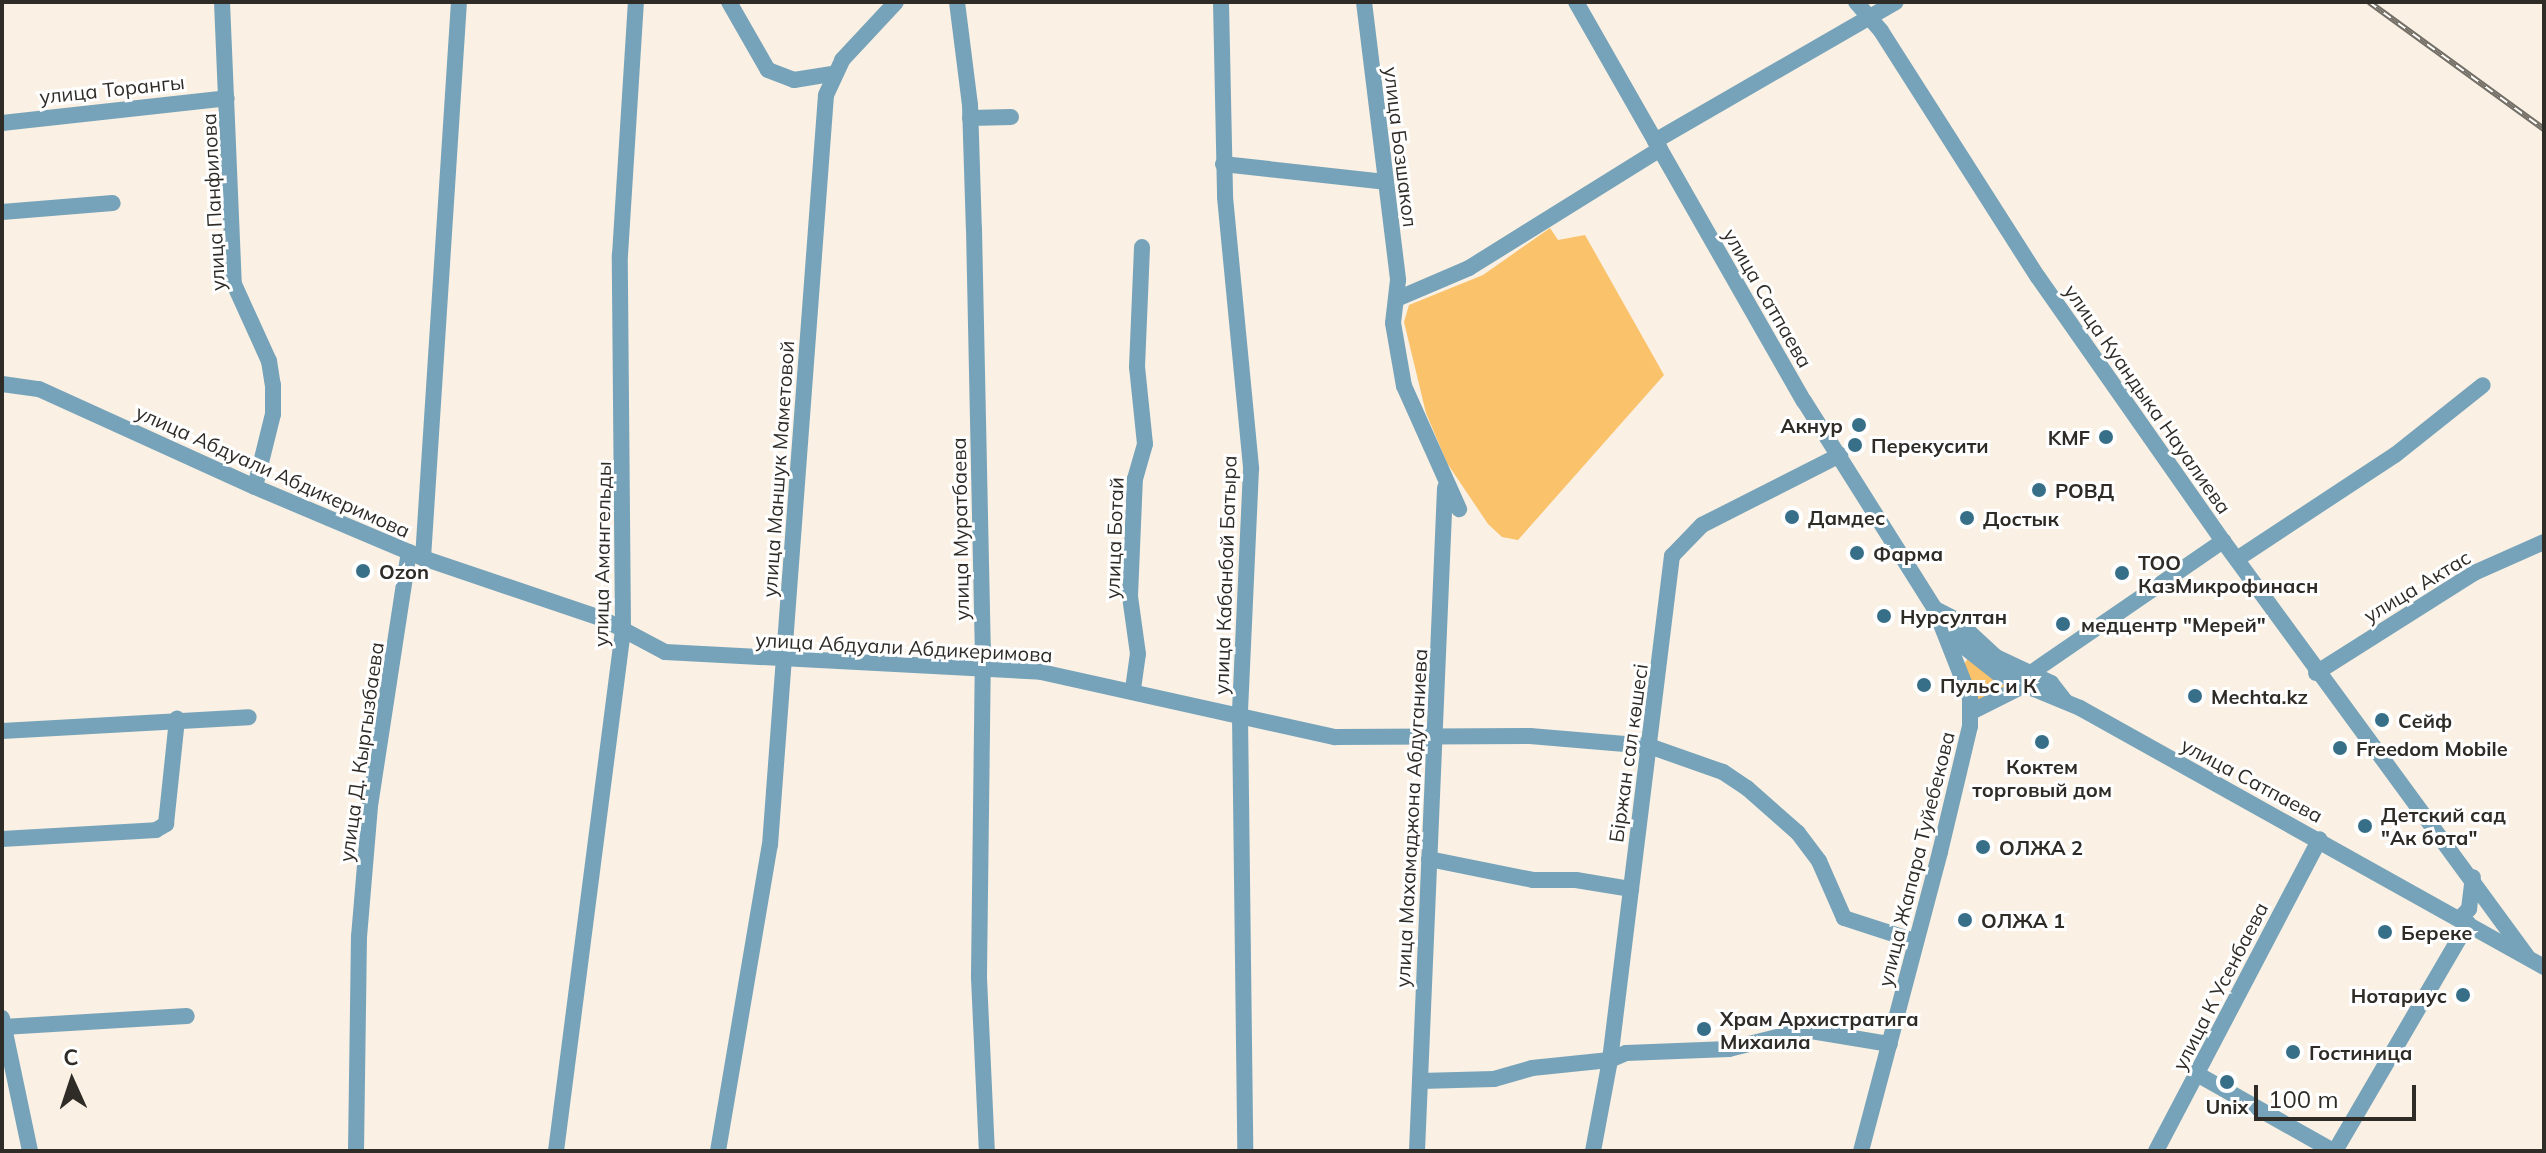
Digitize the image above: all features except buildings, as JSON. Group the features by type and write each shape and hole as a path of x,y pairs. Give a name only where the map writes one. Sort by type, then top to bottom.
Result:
{"street":[{"name":"улица Панфилова","path":"222,2 234,284 269,361 273,385 273,414 255,487"},
{"name":"улица Д. Кыргызбаева","path":"356,1151 359,937 367,835 416,555 459,2"},
{"name":"улица Амангельды","path":"556,1151 623,630 620,255 636,2"},
{"path":"729,2 768,70 794,80 831,74 896,2"},
{"name":"улица Муратбаева","path":"957,2 970,118 979,670 979,978 987,1151"},
{"name":"улица Кабанбай Батыра","path":"1221,2 1223,164 1251,469 1240,715 1245,1151"},
{"name":"улица Бозшакол","path":"1364,2 1399,298 1393,323 1404,386 1445,488"},
{"name":"улица Сатпаева","path":"1576,2 1840,455 1935,609 1940,627 1968,655 2026,681 2051,683 2065,701 2320,839 2544,967"},
{"name":"улица Куандыка Науалиева","path":"1856,2 2038,277 2223,541 2316,673 2473,877 2527,956"},
{"path":"1399,298 1469,268 1658,145 1896,2"},
{"name":"улица Маншук Маметовой","path":"718,1151 768,860 788,662 792,517 831,74"},
{"name":"улица Торангы","path":"2,123 227,98"},
{"path":"970,118 1011,117"},
{"path":"1223,164 1385,182"},
{"path":"2,212 113,203"},
{"name":"улица Ботай","path":"1133,689 1138,654 1130,596 1135,479 1145,444 1137,367 1142,247"},
{"name":"улица Абдуали Абдикеримова","path":"2,384 39,389 255,487 416,555 603,619 665,652 788,662 1041,672 1133,689 1323,736 1611,740 1649,746 1723,772 1747,788 1798,833 1819,861 1844,918 1915,941"},
{"path":"2237,559 2395,455 2483,385"},
{"name":"Біржан сал көшесі","path":"1593,1151 1610,1060 1677,546 1702,525 1840,455"},
{"path":"1445,488 1459,509"},
{"name":"улица Махамаджона Абдуганиева","path":"1417,1151 1437,736 1445,488"},
{"path":"1971,712 2026,681 2223,541"},
{"name":"улица Актас","path":"2316,673 2474,573 2544,542"},
{"name":"улица Сатпаева","path":"1935,609 1955,619 2026,681"},
{"name":"улица Жапара Туйебекова","path":"1861,1151 1971,712 1940,627"},
{"path":"2,731 249,717"},
{"path":"2,839 156,830 166,824 177,719"},
{"name":"улица К Усенбаева","path":"2156,1151 2320,839"},
{"path":"1429,859 1533,880 1576,880 1631,889"},
{"path":"2197,1074 2334,1151 2464,921 2469,909 2473,877"},
{"path":"30,1151 3,1022 187,1016"},
{"path":"1420,1081 1494,1079 1532,1068 1610,1060 1626,1053 1754,1046 1805,1030 1890,1044"}],"shaded area":[{"path":"1550,228 1558,240 1585,235 1664,375 1518,540 1502,537 1488,524 1447,463 1426,413 1404,322 1409,305 1483,275"},
{"path":"1968,658 2006,685 1998,699 1966,701 1960,695 1955,679"}],"railway":[{"path":"2369,2 2544,129"}],"place":[{"name":"Акнур","path":"1859,425"},
{"name":"KMF","path":"2106,437"},
{"name":"Перекусити","path":"1855,445"},
{"name":"РОВД","path":"2039,490"},
{"name":"Дамдес","path":"1792,517"},
{"name":"Достык","path":"1967,518"},
{"name":"Фарма","path":"1857,553"},
{"name":"Ozon","path":"363,571"},
{"name":"ТОО КазМикрофинасн","path":"2122,573"},
{"name":"Нурсултан","path":"1884,616"},
{"name":"медцентр \"Мерей\"","path":"2063,624"},
{"name":"Пульс и К","path":"1924,685"},
{"name":"Mechta.kz","path":"2195,696"},
{"name":"Сейф","path":"2382,720"},
{"name":"Коктем торговый дом","path":"2042,742"},
{"name":"Freedom Mobile","path":"2340,748"},
{"name":"Детский сад \"Ак бота\"","path":"2365,826"},
{"name":"ОЛЖА 2","path":"1983,847"},
{"name":"ОЛЖА 1","path":"1965,920"},
{"name":"Береке","path":"2385,932"},
{"name":"Нотариус","path":"2463,995"},
{"name":"Храм Архистратига Михаила","path":"1704,1029"},
{"name":"Гостиница","path":"2293,1052"},
{"name":"Unix","path":"2227,1082"}]}
